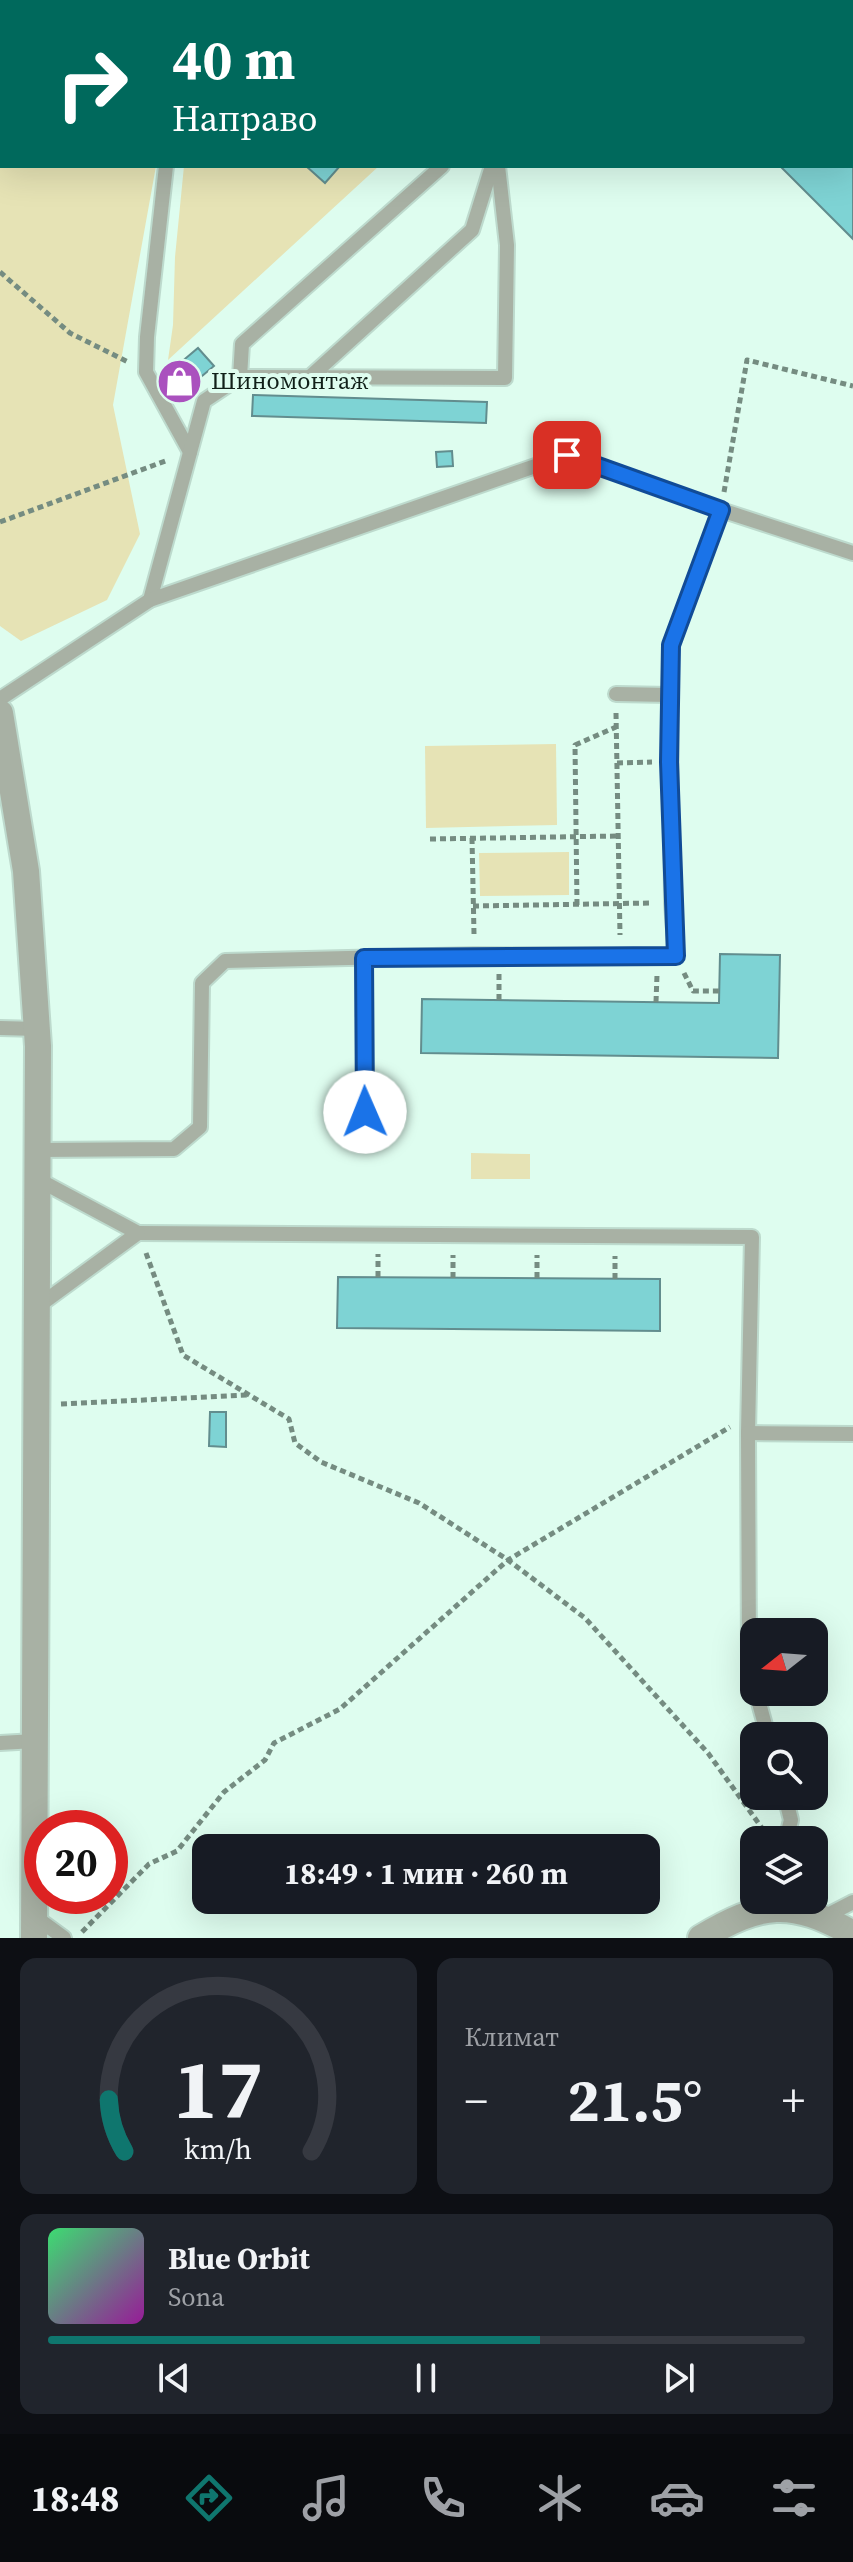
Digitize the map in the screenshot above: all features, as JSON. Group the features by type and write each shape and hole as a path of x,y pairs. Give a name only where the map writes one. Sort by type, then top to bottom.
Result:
{"street":[{"path":"0,713 26,871 38,1029 34,1927"},
{"path":"701,1938 745,1914"},
{"path":"812,1914 824,1917 853,1934"}],"lane":[{"path":"166,168 146,372 190,452"},
{"path":"240,377 242,344 440,168"},
{"path":"310,377 472,230 491,168"},
{"path":"150,600 204,401 240,377 505,378 507,245 498,168"},
{"path":"0,699 150,600 567,455 853,553"},
{"path":"39,1150 174,1149 200,1127 202,983 225,961 474,955 676,956 669,762 671,645 721,510"},
{"path":"616,694 670,695"},
{"path":"364,958 365,1112"},
{"path":"0,1028 38,1029"},
{"path":"39,1180 138,1233 752,1237 749,1618"},
{"path":"37,1307 138,1233"},
{"path":"748,1433 853,1434"},
{"path":"0,1743 35,1741"},
{"path":"824,1917 853,1902"},
{"path":"34,1927 64,1938"}],"path":[{"path":"0,272 70,333 146,372"},
{"path":"721,510 747,360 853,386"},
{"path":"0,522 190,452"},
{"path":"616,694 620,956"},
{"path":"577,905 575,745 616,727"},
{"path":"617,763 669,762"},
{"path":"430,839 618,836"},
{"path":"472,838 474,955"},
{"path":"473,906 672,903"},
{"path":"676,956 693,991 719,991"},
{"path":"138,1233 183,1355 289,1419 295,1443 321,1462 419,1503 508,1560 585,1618 708,1753 760,1826"},
{"path":"36,1405 249,1395"},
{"path":"76,1938 149,1864 177,1851 224,1792 265,1760 274,1743 340,1709 508,1560 749,1416"}],"shaded area":[{"path":"0,168 156,168 113,405 140,534 107,600 21,641 0,626"},
{"path":"184,168 377,168 168,360 173,325 175,257"},
{"path":"556,744 557,825 426,828 425,746"},
{"path":"569,852 569,895 480,896 479,853"},
{"path":"471,1153 530,1154 530,1179 471,1179"}],"building":[{"path":"308,168 338,168 325,183"},
{"path":"782,168 853,168 853,239"},
{"path":"198,348 214,366 196,381 180,363"},
{"path":"253,395 487,402 486,423 252,416"},
{"path":"452,451 453,466 437,467 436,452"},
{"path":"720,954 780,955 778,1058 421,1053 422,999 719,1003"},
{"path":"338,1277 660,1279 660,1331 337,1328"},
{"path":"210,1412 226,1412 226,1447 209,1446"}],"place":[{"name":"Шиномонтаж","path":"180,381"}],"route":[{"path":"365,1112 364,958 676,956 669,762 671,645 721,510 567,455"}]}
